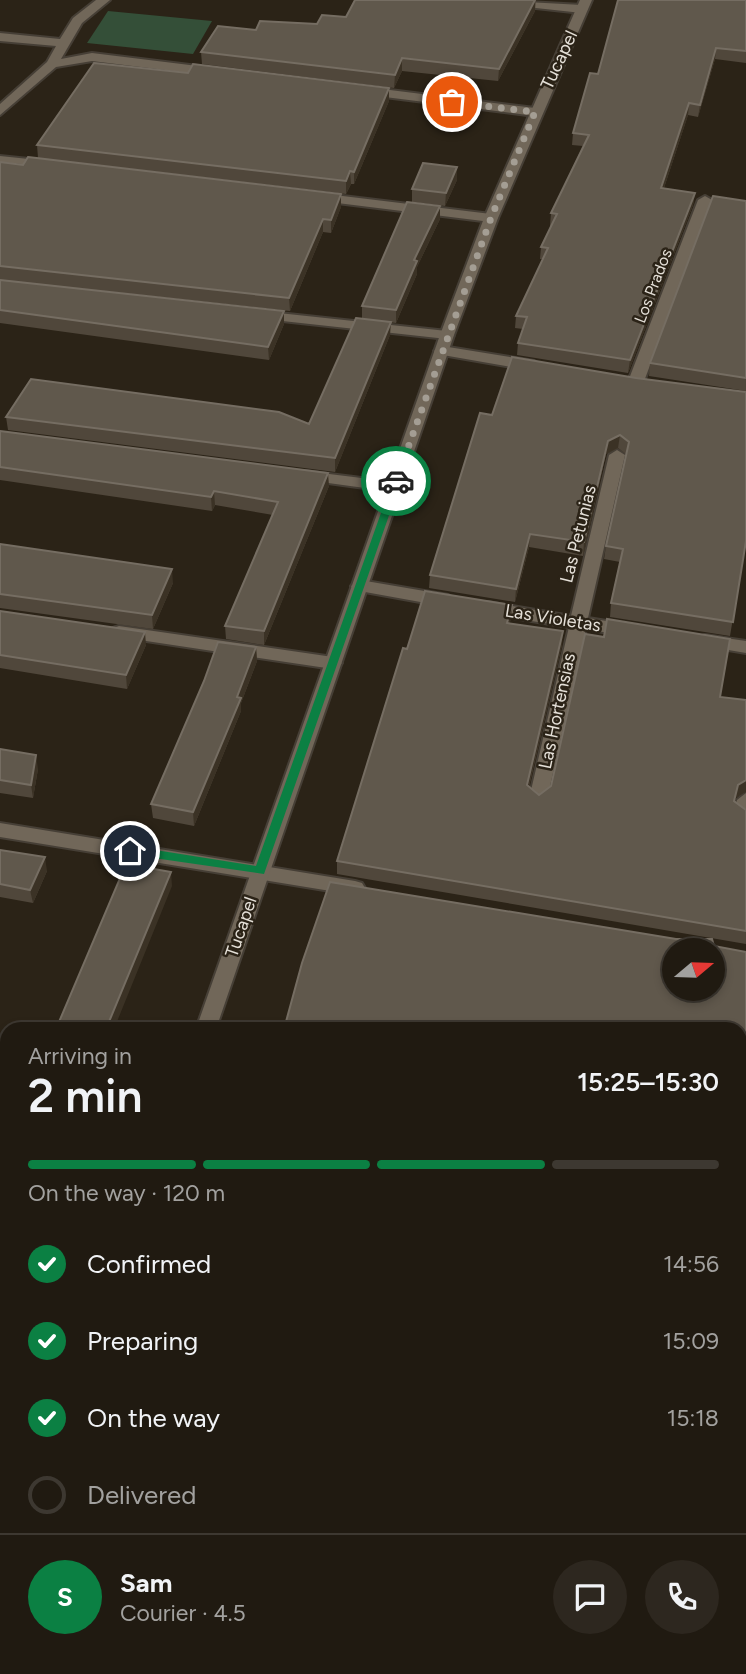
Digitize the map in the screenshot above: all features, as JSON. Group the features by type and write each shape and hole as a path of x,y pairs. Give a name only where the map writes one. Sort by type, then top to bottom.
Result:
{"street":[{"path":"0,111 52,64 77,21 104,0"},
{"path":"498,0 584,5"},
{"name":"Tucapel","path":"208,1022 444,343 491,218 584,5"},
{"path":"0,37 65,43"},
{"path":"52,64 67,59 92,57 230,74"},
{"path":"355,90 535,112"},
{"path":"0,160 68,168"},
{"path":"300,195 491,218"},
{"name":"Los Prados","path":"634,383 705,200"},
{"path":"244,313 444,343 552,370"},
{"name":"Las Petunias","path":"576,623 617,455"},
{"path":"285,474 394,487"},
{"name":"Las Violetas","path":"360,586 655,634"},
{"name":"Las Hortensias","path":"538,799 576,623"},
{"path":"107,631 333,663"},
{"path":"681,638 746,648"},
{"path":"0,830 368,890"}],"green space":[{"path":"108,11 212,21 193,54 87,43"}],"building":[{"path":"355,0 535,0 499,69 402,58 395,75 201,52 218,26 256,30 260,21 317,24 322,15 346,17"},
{"path":"618,0 746,0 746,51 716,48 700,105 689,103 661,188 695,193 630,360 518,343 527,317 516,316 548,248 541,247 557,214 551,213 589,135 573,133 590,73 598,74"},
{"path":"94,63 188,73 193,64 389,88 354,172 350,171 346,181 37,145"},
{"path":"28,157 341,194 331,220 323,219 289,298 0,266 0,162 23,165"},
{"path":"423,163 457,167 446,193 412,189"},
{"path":"713,196 746,201 746,378 650,363"},
{"path":"407,202 440,206 414,260 417,261 396,310 362,306"},
{"path":"0,280 284,311 268,347 0,310"},
{"path":"356,318 391,322 335,458 6,417 31,379 279,412 309,424"},
{"path":"512,357 636,378 746,392 746,541 733,622 611,603 623,549 606,546 629,442 620,435 608,441 584,542 530,534 516,589 430,575 480,413 492,415"},
{"path":"0,431 328,473 264,631 225,626 278,502 214,491 211,497 0,467"},
{"path":"0,544 172,569 152,615 0,594"},
{"path":"425,591 512,605 507,623 563,631 527,785 539,795 551,786 585,634 604,637 607,619 730,639 720,697 746,700 746,780 738,785 734,801 746,810 746,931 337,861 403,648 407,649"},
{"path":"0,611 145,632 126,675 0,655"},
{"path":"218,642 256,647 237,697 241,698 193,812 151,804 204,681"},
{"path":"0,749 36,755 31,785 0,780"},
{"path":"0,850 45,857 30,890 0,884"},
{"path":"126,864 171,872 109,1022 59,1022"},
{"path":"330,882 670,938 662,938 662,1001 725,1001 725,948 746,952 746,1022 286,1022 302,963"}],"way so far":[{"path":"396,481 491,218 535,112 452,102"}],"route":[{"path":"130,851 260,871 396,481"}]}
